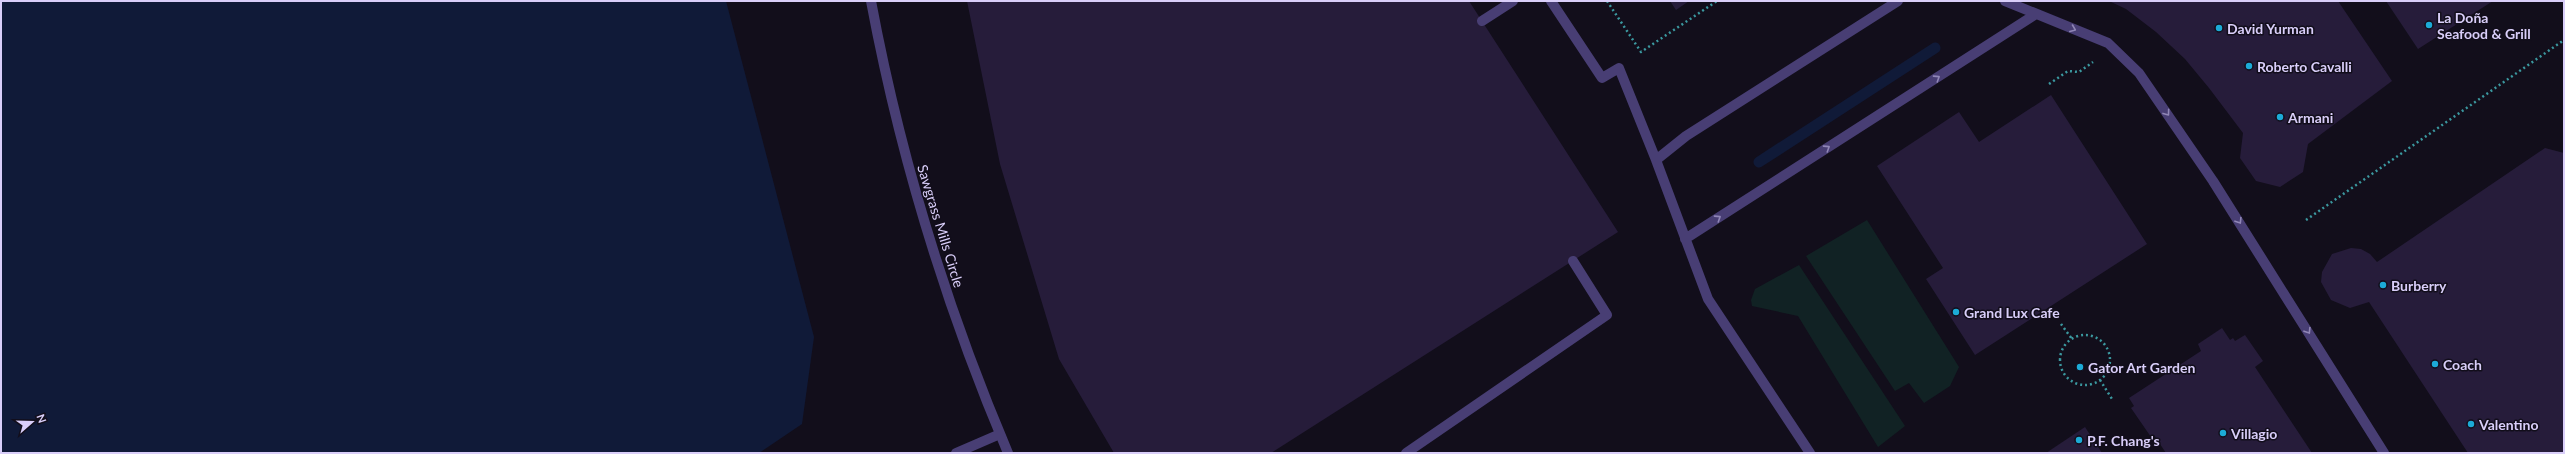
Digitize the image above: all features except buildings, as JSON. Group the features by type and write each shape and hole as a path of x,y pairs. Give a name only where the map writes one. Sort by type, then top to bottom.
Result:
{"street":[{"name":"Sawgrass Mills Circle","path":"871,1 887,87 913,186 970,359 1008,453"},
{"path":"1482,21 1513,1"},
{"path":"1551,1 1602,78 1619,68 1656,160 1708,299 1810,453"},
{"path":"1656,160 1686,136 1898,1"},
{"path":"2005,1 2108,43 2139,73 2213,181 2384,453"},
{"path":"1685,239 2036,14"},
{"path":"1406,453 1607,315 1573,261"},
{"path":"956,453 1000,434"}],"path":[{"path":"1608,1 1641,52 1717,1"},
{"path":"2306,220 2564,40"},
{"path":"2049,84 2068,71 2079,72 2096,60"},
{"path":"2061,324 2072,339"},
{"path":"2088,336 2096,338 2107,349 2110,365 2107,373 2100,380 2087,385 2078,384 2066,375 2062,368 2061,356 2066,344 2072,339 2088,336"},
{"path":"2100,380 2112,399"}],"shaded area":[{"path":"1867,220 1959,367 1950,386 1924,403 1909,383 1895,391 1806,256"},
{"path":"1799,265 1905,426 1878,447 1798,316 1752,306 1751,300 1755,289"}],"water":[{"path":"1,1 726,1 814,337 802,424 759,453 1,453"}],"waterway":[{"path":"1759,162 1935,48"}],"place":[{"name":"La Doña Seafood & Grill","path":"2429,25"},
{"name":"David Yurman","path":"2219,28"},
{"name":"Roberto Cavalli","path":"2249,66"},
{"name":"Armani","path":"2280,117"},
{"name":"Burberry","path":"2383,285"},
{"name":"Grand Lux Cafe","path":"1956,312"},
{"name":"Coach","path":"2435,364"},
{"name":"Gator Art Garden","path":"2080,367"},
{"name":"Valentino","path":"2471,424"},
{"name":"Villagio","path":"2223,433"},
{"name":"P.F. Chang's","path":"2079,440"}]}
